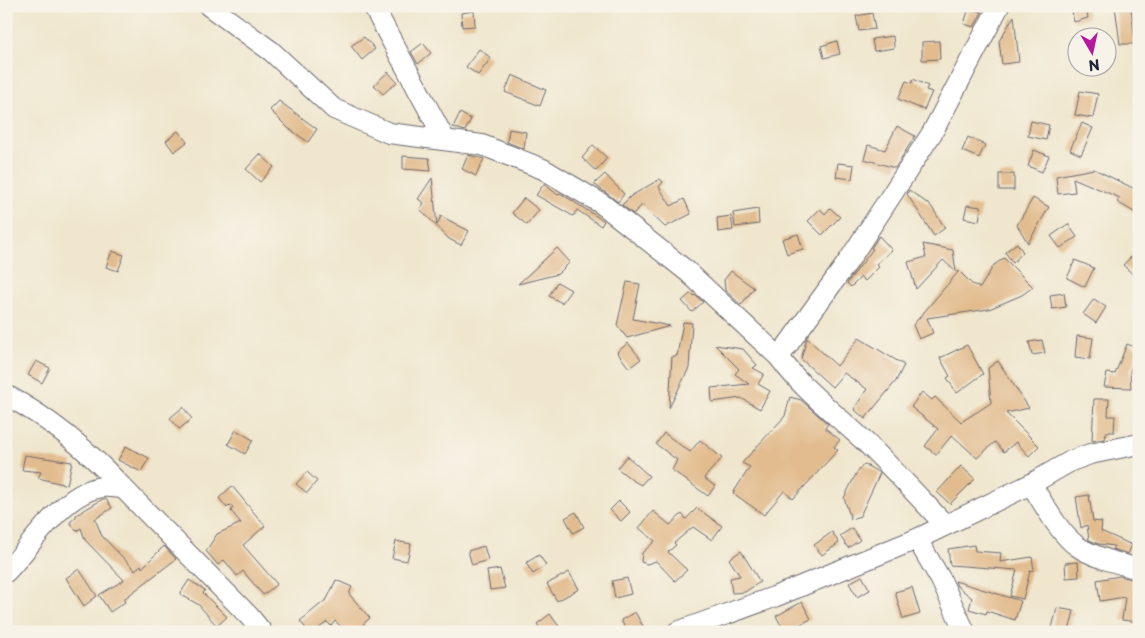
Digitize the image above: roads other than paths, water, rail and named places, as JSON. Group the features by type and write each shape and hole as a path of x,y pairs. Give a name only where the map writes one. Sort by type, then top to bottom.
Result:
{"street":[{"path":"208,6 271,51 334,109 389,133 482,145 543,169 602,204 688,272 780,357 789,370 817,399 862,439 944,524"},
{"path":"373,6 445,140"},
{"path":"780,357 847,263 932,133 998,6"},
{"path":"6,395 52,422 95,458 122,488 242,608 262,632"},
{"path":"677,632 774,597 917,539 1078,459 1139,444"},
{"path":"1031,484 1054,519 1078,546 1115,563 1139,569"},
{"path":"6,572 52,518 78,496 102,487 122,488"},
{"path":"917,539 941,580 965,632"}]}
